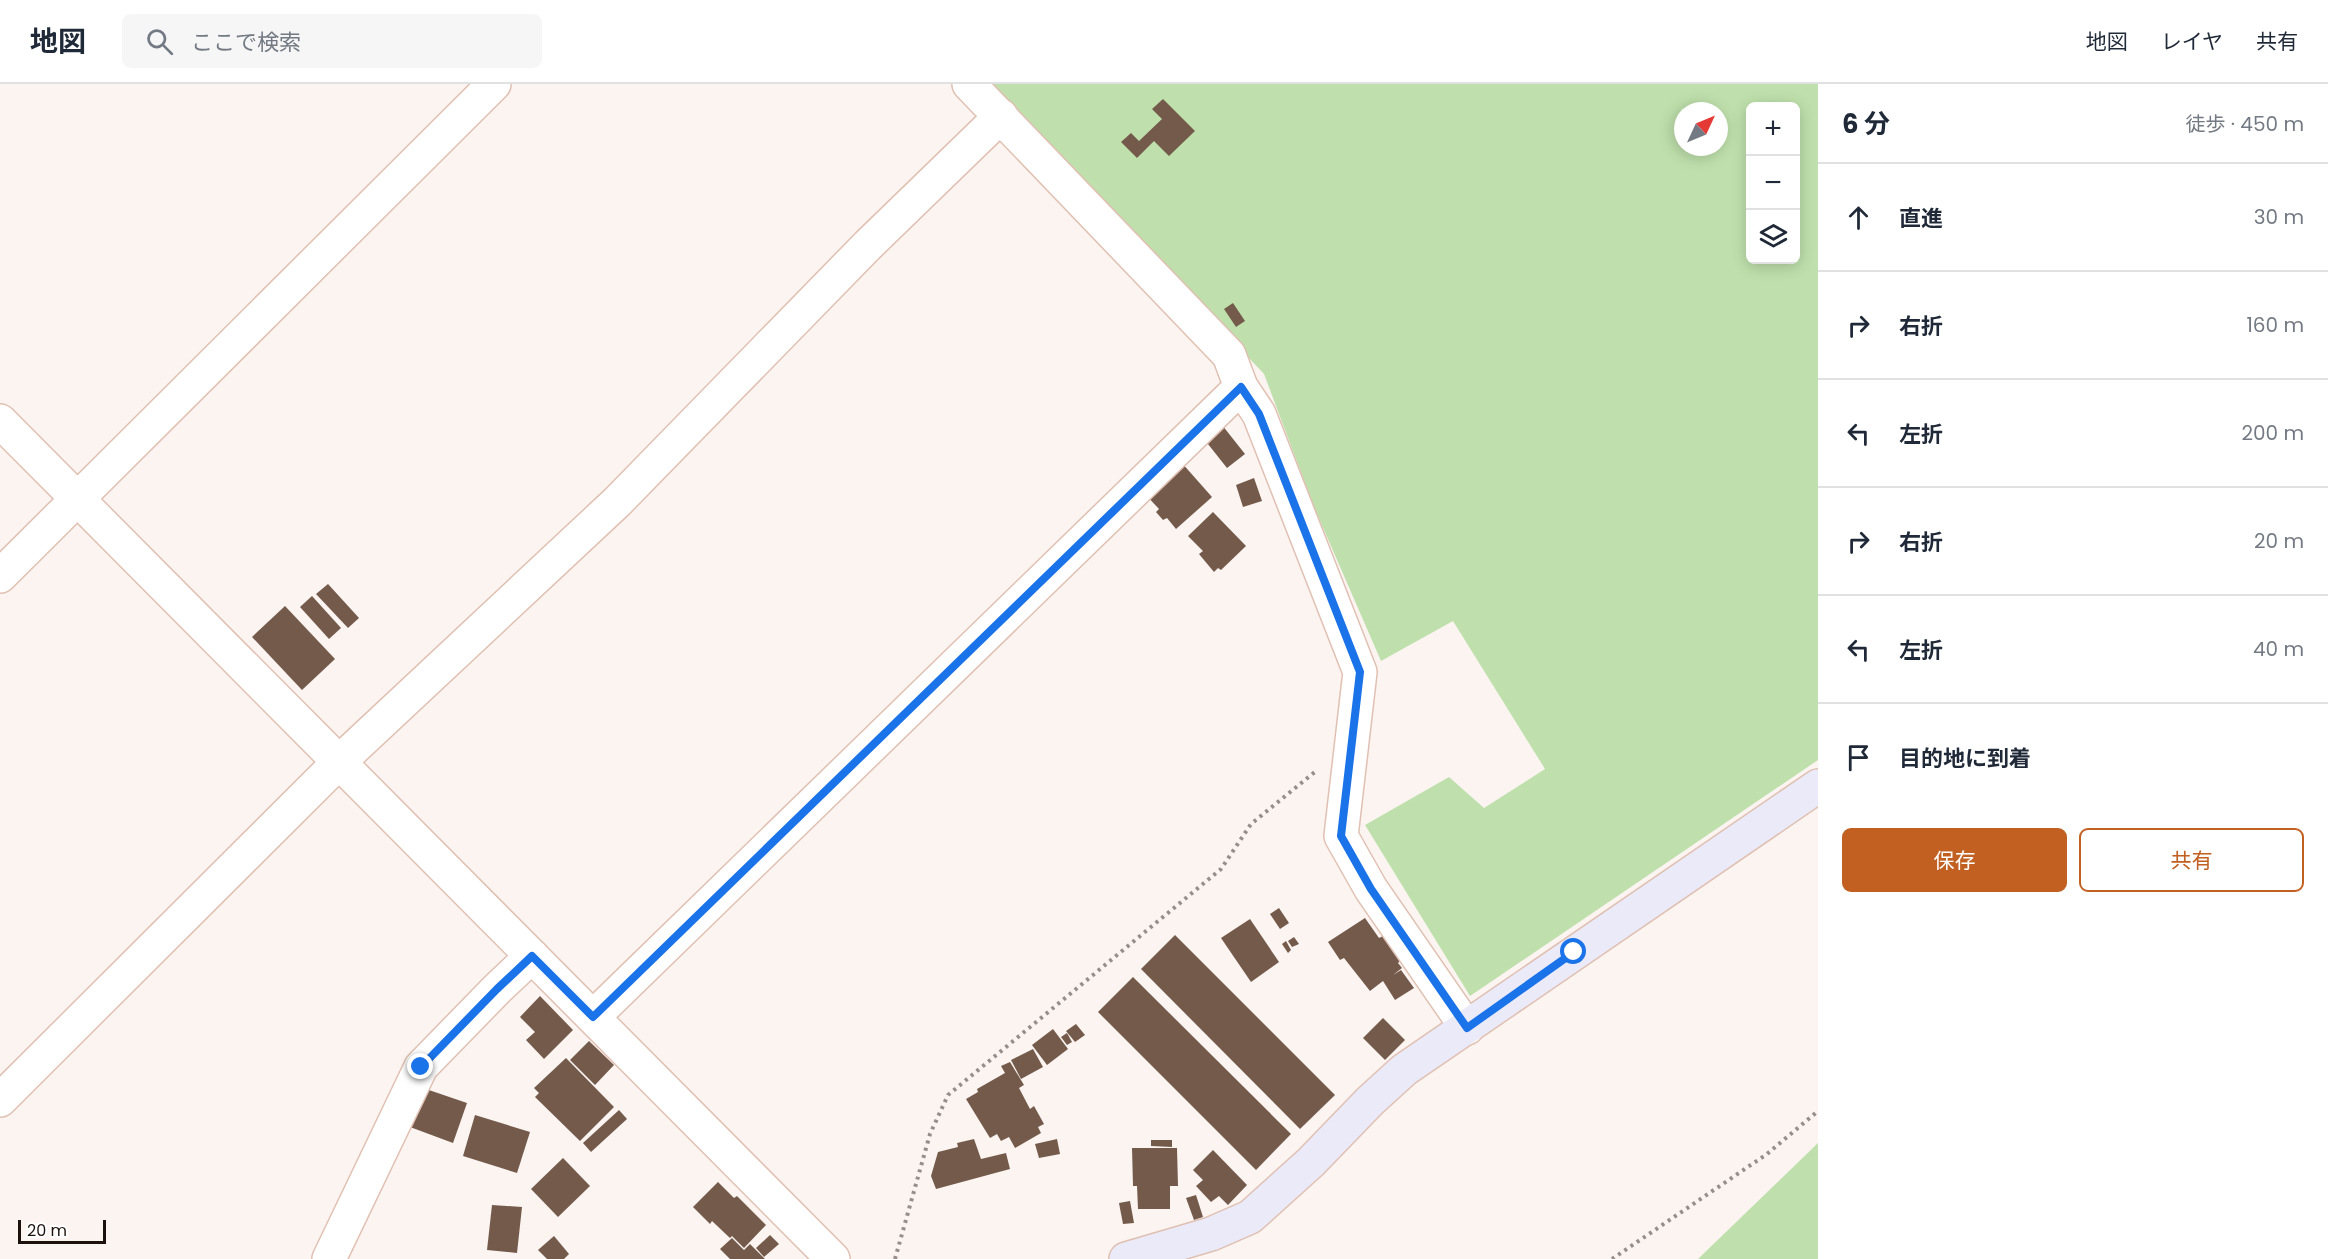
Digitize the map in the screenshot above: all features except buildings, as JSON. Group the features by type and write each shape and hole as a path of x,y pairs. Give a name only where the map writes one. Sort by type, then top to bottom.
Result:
{"street":[{"path":"0,576 494,84"},
{"path":"969,84 1229,355 1241,387 1259,414 1360,672 1341,836 1371,889 1467,1028"},
{"path":"0,1100 338,763 617,502 868,245 1001,116"},
{"path":"593,1017 1241,387"},
{"path":"0,422 833,1259"},
{"path":"1126,1259 1211,1234 1250,1217 1311,1162 1370,1101 1404,1070 1818,786"},
{"path":"329,1259 421,1067 532,956"}],"path":[{"path":"895,1259 930,1134 948,1095 1221,869 1251,824 1352,743"},
{"path":"1612,1259 1767,1154 1818,1111"}],"green space":[{"path":"991,84 1818,84 1818,760 1470,996 1365,825 1449,777 1484,808 1545,769 1453,621 1381,661 1314,507 1264,374"},
{"path":"1818,1143 1818,1259 1698,1259"}],"route":[{"path":"421,1067 532,956 593,1017 1241,387 1259,414 1360,672 1341,836 1371,889 1467,1028 1574,952"}]}
